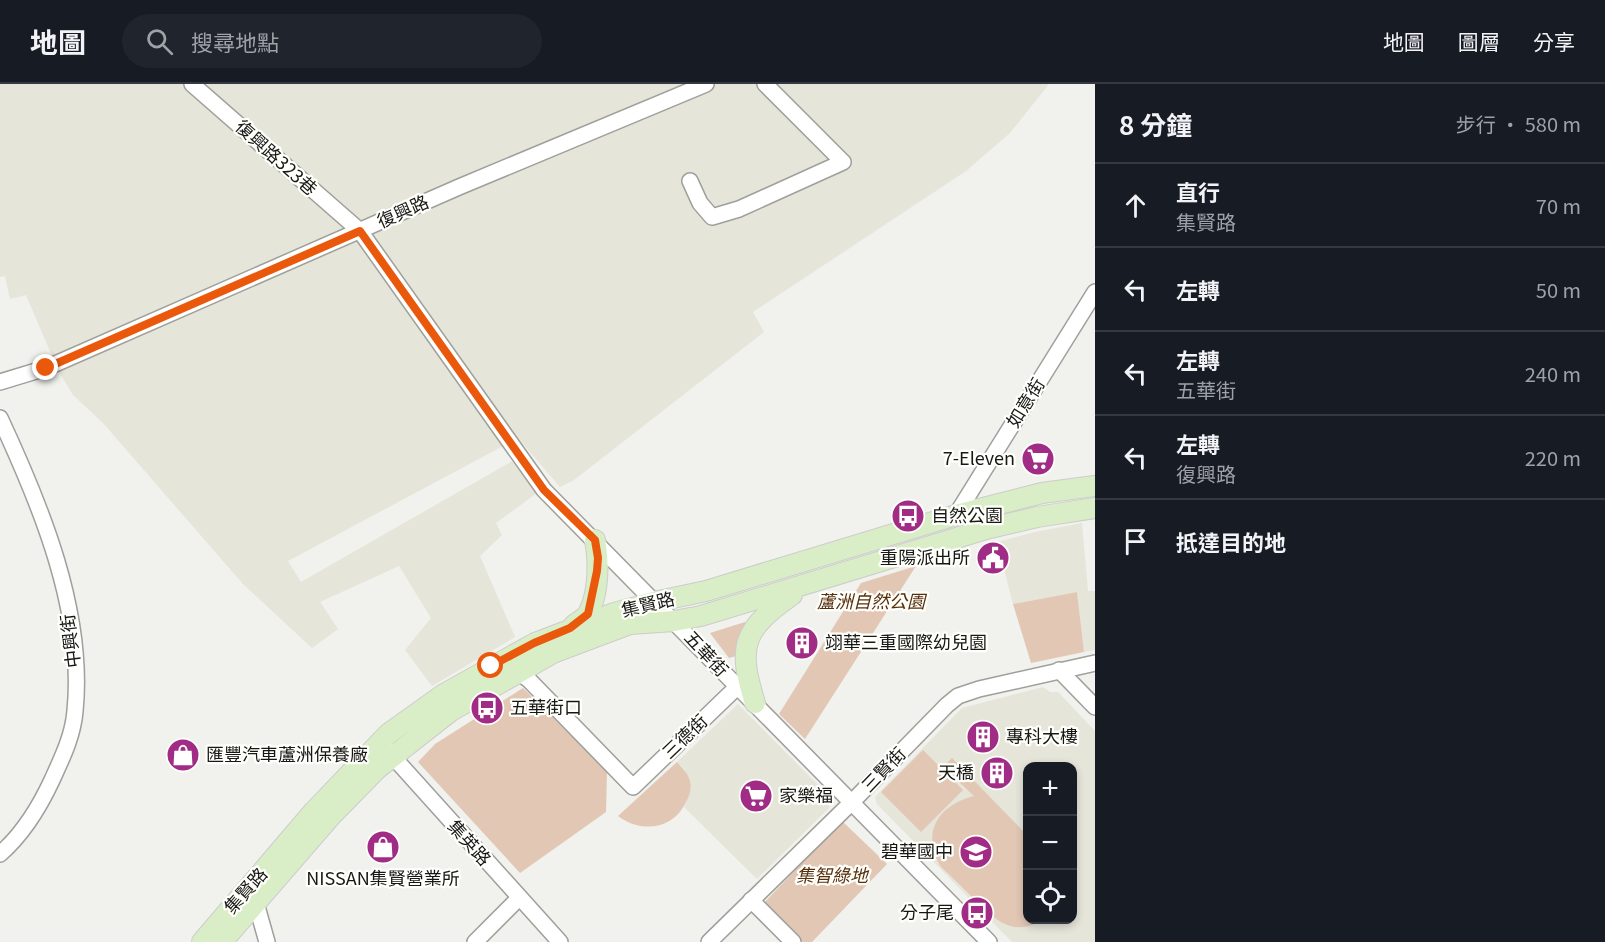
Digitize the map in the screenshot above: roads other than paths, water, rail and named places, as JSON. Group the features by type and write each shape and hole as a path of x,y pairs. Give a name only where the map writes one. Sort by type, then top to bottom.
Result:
{"main road":[{"name":"集賢路","path":"222,942 386,749 388,734 444,694 534,643 570,628 654,602 706,591 956,515 1042,493 1095,486"},
{"name":"集賢路","path":"202,942 314,811 386,749 554,653 630,624 674,621 701,616 986,530 1037,517 1095,508"},
{"path":"570,628 588,614 592,602 598,558 595,540"},
{"path":"755,703 746,666 750,633 762,618 807,584"}],"street":[{"name":"復興路323巷","path":"192,84 360,231"},
{"name":"復興路","path":"0,382 46,368 459,187 706,84"},
{"path":"690,181 700,202 712,217 739,209 843,162 765,84"},
{"name":"五華街","path":"360,231 544,490 989,942"},
{"name":"如意街","path":"956,515 1095,292"},
{"name":"中興街","path":"0,418 31,486 58,566 73,638 76,672 75,711 65,753 41,804 15,840 0,854"},
{"name":"三賢街","path":"709,942 852,802 946,705 958,696 1001,683 1095,663"},
{"path":"1059,670 1095,707"},
{"name":"三德街","path":"518,672 529,680 633,788 737,687"},
{"name":"集英路","path":"386,749 560,942"},
{"path":"475,942 519,898"},
{"path":"751,900 793,942"},
{"path":"256,903 267,942"}],"place":[{"name":"7-Eleven","path":"1038,459"},
{"name":"自然公園","path":"908,516"},
{"name":"重陽派出所","path":"993,558"},
{"name":"翊華三重國際幼兒園","path":"802,643"},
{"name":"五華街口","path":"487,708"},
{"name":"專科大樓","path":"983,737"},
{"name":"匯豐汽車蘆洲保養廠","path":"183,755"},
{"name":"天橋","path":"997,773"},
{"name":"家樂福","path":"756,796"},
{"name":"NISSAN集賢營業所","path":"383,847"},
{"name":"碧華國中","path":"976,852"},
{"name":"分子尾","path":"977,913"}],"park label":[{"name":"蘆洲自然公園","path":"871,602"},
{"name":"集智綠地","path":"832,876"}]}
